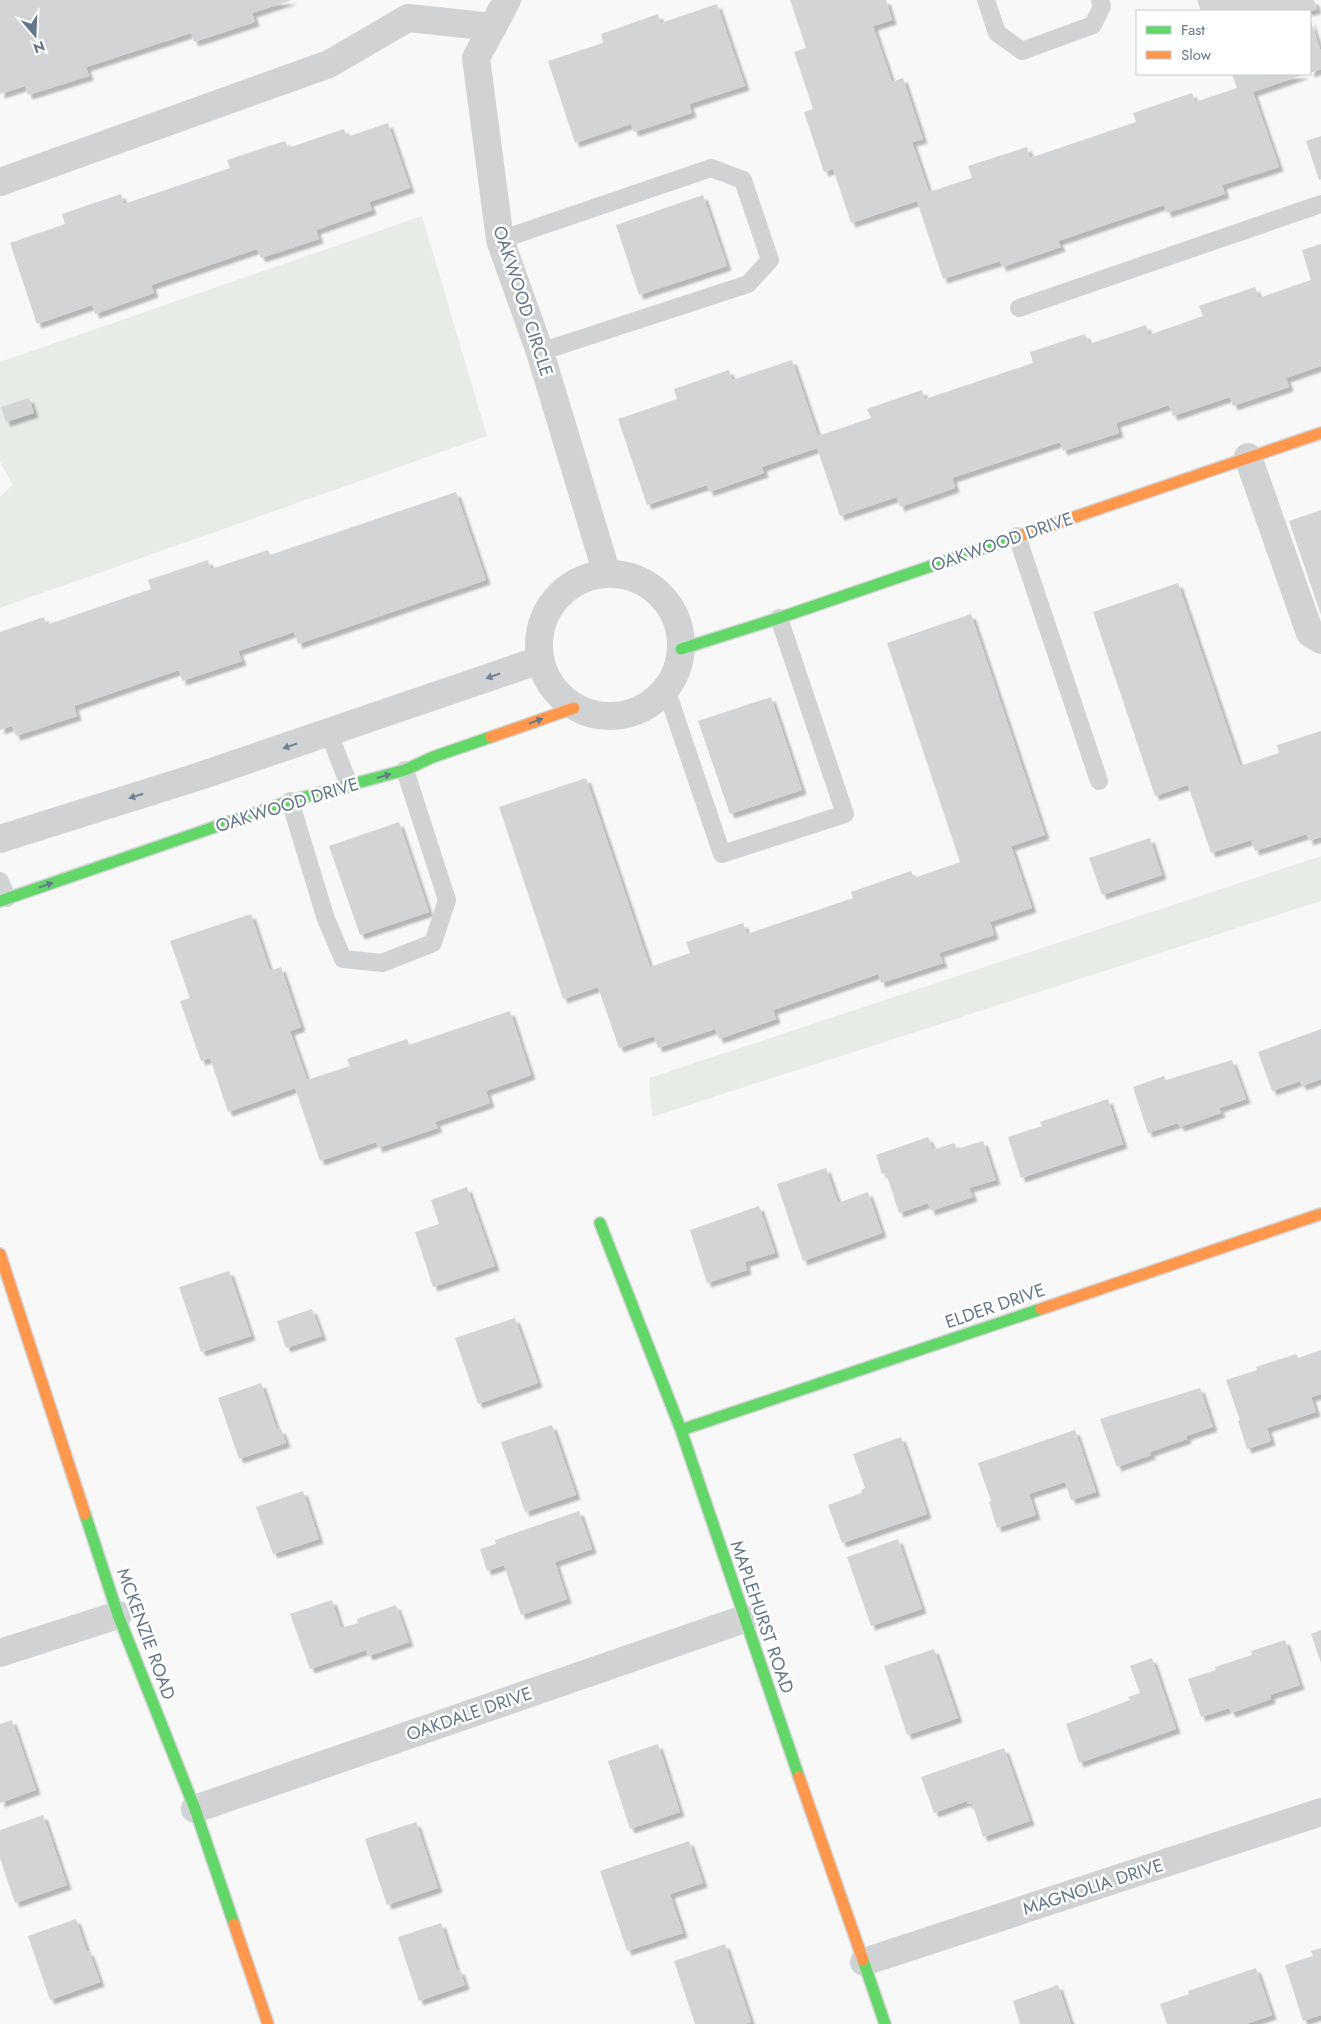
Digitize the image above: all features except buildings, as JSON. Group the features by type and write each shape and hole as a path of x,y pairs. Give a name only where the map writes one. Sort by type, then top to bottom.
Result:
{"street":[{"name":"OAKWOOD CIRCLE","path":"507,0 476,58 500,240 540,352 607,574"},
{"path":"0,182 329,64 406,9 493,27"},
{"name":"OAKWOOD DRIVE","path":"682,649 779,618 1321,433"},
{"path":"1248,457 1310,633 1321,640"},
{"path":"613,573 636,578 656,590 672,608 680,629 682,649 676,675 662,694 643,708 621,716 597,716 574,708 556,693 543,672 540,660 538,649 540,624 551,603 568,586 590,576 613,573"},
{"path":"0,839 197,777 540,660"},
{"name":"OAKWOOD DRIVE","path":"4,900 290,801 405,770 433,757 574,708"},
{"name":"ELDER DRIVE","path":"681,1430 1321,1214"},
{"name":"MAPLEHURST ROAD","path":"600,1223 681,1430 744,1619 884,2024"},
{"name":"MCKENZIE ROAD","path":"0,1254 118,1615 195,1809 268,2024"},
{"path":"0,1653 118,1615"},
{"name":"OAKDALE DRIVE","path":"195,1809 744,1619"},
{"name":"MAGNOLIA DRIVE","path":"864,1962 1321,1812"}],"lane":[{"path":"986,0 997,33 1022,51 1093,25 1102,6 1100,0"},
{"path":"500,240 711,168 743,180 770,260 748,284 540,352"},
{"path":"1019,308 1321,204"},
{"path":"1017,536 1099,781"},
{"path":"666,689 722,854 845,814 779,618"},
{"path":"328,733 349,785"},
{"path":"290,801 326,920 343,959 382,963 433,943 446,900 405,770"},
{"path":"0,881 4,900"}],"shaded area":[{"path":"422,216 487,436 0,608 0,496 13,485 0,462 0,362"},
{"path":"1321,856 1321,901 652,1117 649,1078"}],"traffic: fast":[{"path":"681,649 779,618 1022,535"},
{"path":"0,901 290,801 405,770 433,757 491,737"},
{"path":"600,1223 681,1430 799,1777"},
{"path":"681,1430 1041,1309"},
{"path":"85,1514 118,1615 195,1809 234,1924"},
{"path":"863,1960 885,2024"}],"traffic: slow":[{"path":"1022,535 1321,433"},
{"path":"491,737 574,708"},
{"path":"1041,1309 1321,1214"},
{"path":"0,1254 85,1514"},
{"path":"799,1777 863,1960"},
{"path":"234,1924 268,2024"}]}
